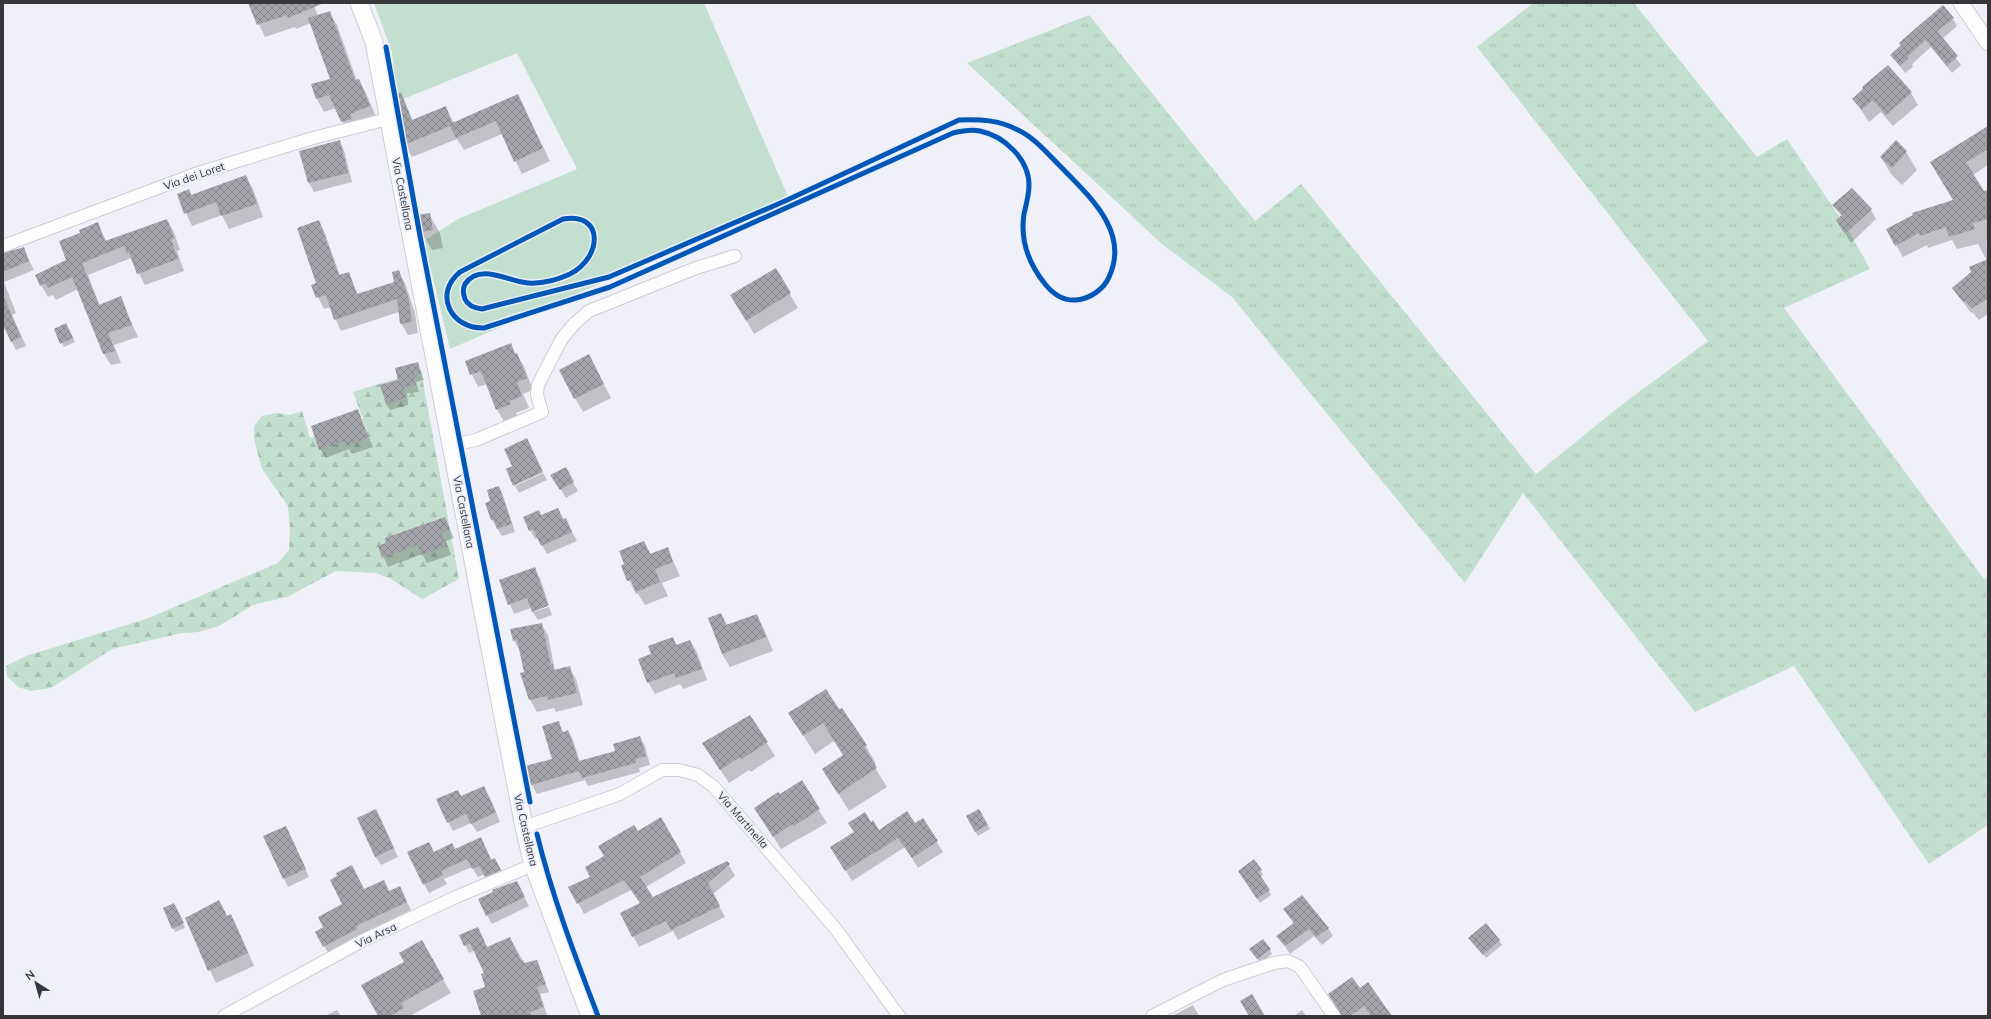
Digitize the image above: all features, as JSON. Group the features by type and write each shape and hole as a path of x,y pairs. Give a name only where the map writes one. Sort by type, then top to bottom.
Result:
{"main road":[{"name":"Via Castellana","path":"359,3 374,42 524,827 533,865 590,1016"}],"street":[{"path":"1961,3 1988,44"},
{"name":"Via dei Loret","path":"3,246 194,174 313,138 388,119"},
{"path":"451,445 476,440 542,412 537,395 538,385 561,340 574,324 589,311 696,268 735,256"},
{"name":"Via Martinella","path":"524,827 620,794 662,770 679,770 698,775 714,787 835,928 899,1016"},
{"name":"Via Arsa","path":"224,1016 362,941 458,896 533,865"},
{"path":"1152,1016 1223,980 1274,963 1288,961 1300,967 1334,1016"}],"green space":[{"path":"374,3 704,3 790,201 450,349 424,241 458,219 577,169 517,53 396,102 392,52"},
{"path":"1533,3 1634,3 1757,157 1787,139 1847,228 1870,269 1784,308 1984,579 1988,577 1988,825 1929,864 1794,666 1695,712 1523,493 1465,583 1232,297 1162,244 967,63 1089,15 1255,221 1301,184 1536,474 1624,403 1708,341 1477,47"},
{"path":"421,371 459,579 422,599 391,579 376,573 336,571 287,597 253,605 219,626 199,632 182,633 112,649 51,688 31,691 18,687 7,676 6,666 26,656 146,619 278,563 289,550 290,529 288,506 262,469 254,439 254,426 262,416 275,413 290,415 302,411 310,438 363,419 353,392"}],"building":[{"path":"248,3 324,3 288,18 287,15 257,25"},
{"path":"1943,5 1954,18 1937,31 1958,56 1947,66 1926,40 1908,56 1909,58 1900,66 1890,55 1901,45 1899,43"},
{"path":"330,11 355,80 359,79 370,106 350,114 352,119 341,122 329,95 316,99 311,84 330,79 308,18"},
{"path":"1888,65 1912,92 1886,115 1873,100 1862,110 1852,99 1863,89 1862,87"},
{"path":"401,92 412,120 446,106 452,123 518,94 543,148 514,162 496,121 456,138 450,126 404,145 396,94"},
{"path":"1988,126 1988,149 1966,162 1984,191 1988,190 1988,219 1973,223 1975,229 1949,237 1946,227 1920,236 1919,233 1895,246 1886,229 1913,215 1912,213 1953,200 1930,162"},
{"path":"340,140 348,173 308,183 299,151"},
{"path":"1896,140 1907,151 1892,168 1880,157"},
{"path":"246,175 257,204 221,216 216,202 184,214 177,194 189,189 191,195"},
{"path":"1852,188 1872,209 1845,234 1836,220 1842,215 1832,205"},
{"path":"430,213 433,230 420,232 417,215"},
{"path":"167,219 174,238 171,239 178,259 137,274 129,253 127,254 124,246 82,263 99,305 121,296 132,325 108,333 115,351 103,354 72,277 48,288 45,283 40,286 35,275 66,260 59,241 80,233 79,230 98,222 105,241"},
{"path":"319,220 339,275 349,272 357,294 394,282 392,272 399,270 409,300 412,322 400,324 397,299 334,320 326,295 316,298 311,285 316,283 297,228"},
{"path":"24,247 29,261 3,272 3,253"},
{"path":"1988,259 1988,299 1972,308 1965,301 1963,302 1952,288 1971,272 1969,267"},
{"path":"776,268 791,293 746,321 730,295"},
{"path":"3,295 21,337 11,342 3,325"},
{"path":"66,323 73,338 60,344 54,329"},
{"path":"511,343 515,354 517,353 527,378 517,382 522,396 509,401 511,404 496,410 481,371 470,375 465,361"},
{"path":"589,354 604,384 574,399 559,370"},
{"path":"418,362 421,373 413,375 416,385 404,387 405,398 386,404 380,385 398,380 395,368"},
{"path":"358,409 368,438 346,446 344,441 319,450 311,426"},
{"path":"527,438 543,472 513,486 506,469 512,466 504,449"},
{"path":"566,467 574,482 560,490 550,475"},
{"path":"499,486 512,524 497,529 494,520 491,520 485,503 490,501 487,490"},
{"path":"558,508 563,519 566,518 572,532 541,546 533,529 529,531 523,517 539,510 541,515"},
{"path":"445,517 450,529 442,532 446,546 421,555 418,545 382,558 378,546 386,543 385,538"},
{"path":"644,541 650,554 668,547 673,562 655,569 660,582 636,592 631,580 627,581 621,566 624,564 619,551"},
{"path":"535,567 548,606 532,612 527,598 508,605 499,580"},
{"path":"721,613 726,625 757,614 766,637 722,654 708,618"},
{"path":"542,623 551,665 553,664 554,670 570,666 577,693 548,700 547,696 529,700 520,673 524,672 517,640 513,641 510,629"},
{"path":"673,637 676,645 690,640 702,669 676,678 674,673 647,683 638,659 651,654 648,646"},
{"path":"826,689 839,709 842,708 867,745 864,747 877,768 838,794 822,769 843,755 823,723 803,736 788,713"},
{"path":"750,715 768,742 742,759 740,757 720,770 702,743"},
{"path":"559,721 562,733 568,730 579,761 615,751 613,744 640,736 646,756 635,759 636,763 582,778 579,771 531,785 525,766 552,759 542,726"},
{"path":"802,780 820,809 794,826 793,824 773,837 754,808 778,792 780,794"},
{"path":"484,786 496,812 471,824 466,814 447,823 436,799 458,790 461,796"},
{"path":"376,809 394,848 375,857 357,818"},
{"path":"979,809 988,825 975,832 966,816"},
{"path":"907,811 915,823 923,818 938,841 912,858 898,838 845,871 830,847 854,832 848,823 865,812 871,822 873,820 879,830"},
{"path":"661,817 681,852 640,877 653,897 727,861 730,864 708,883 720,906 671,930 666,921 632,937 620,913 640,903 624,880 577,904 568,887 590,877 585,867 604,856 598,846 634,825 638,831"},
{"path":"286,826 306,869 283,879 263,836"},
{"path":"481,837 491,860 495,858 501,870 485,877 479,866 472,869 467,859 441,871 443,875 423,885 407,852 429,842 434,852 452,843 455,849"},
{"path":"1254,859 1262,870 1258,872 1270,890 1257,899 1238,871"},
{"path":"352,865 364,889 384,880 389,891 400,886 407,902 356,926 357,929 323,947 315,932 323,927 318,917 342,904 330,880 337,876 336,873"},
{"path":"517,881 525,897 486,916 478,899 493,892 492,890"},
{"path":"1302,895 1329,928 1316,937 1309,929 1285,946 1276,936 1294,923 1283,909"},
{"path":"219,900 227,916 231,914 248,953 208,971 185,918"},
{"path":"174,903 184,923 172,929 163,908"},
{"path":"1486,923 1500,940 1483,955 1468,938"},
{"path":"478,927 487,947 510,937 521,961 523,960 524,963 537,960 546,984 537,987 544,1007 530,1012 531,1016 481,1016 473,991 485,987 481,974 484,973 470,943 464,946 459,935"},
{"path":"1263,939 1271,949 1257,959 1249,949"},
{"path":"422,940 444,979 401,1003 404,1008 390,1016 378,1016 361,985 404,962 399,953"},
{"path":"1352,977 1360,988 1368,982 1392,1016 1371,1016 1364,1006 1350,1016 1342,1016 1328,994"},
{"path":"1252,994 1265,1016 1249,1016 1240,1001"}],"cycle path":[{"path":"386,47 420,236 530,802"},
{"path":"959,120 982,120 997,122 1024,133 1036,142 1094,203 1104,216 1111,230 1114,245 1114,261 1109,277 1104,286 1096,293 1086,298 1071,300 1059,296 1051,291 1045,284 1030,260 1023,233 1024,214 1029,185 1025,166 1014,150 1006,143 989,134 977,130 970,130 953,133 610,287 484,328 472,327 463,323 455,317 450,309 447,300 448,290 452,281 460,272 563,219 577,219 586,222 592,229 594,238 593,248 581,267 565,276 539,283 520,282 495,275 478,274 471,278 464,286 464,295 468,303 474,307 482,309 609,277 785,201 959,120"},
{"path":"537,834 557,903 598,1016"}]}
